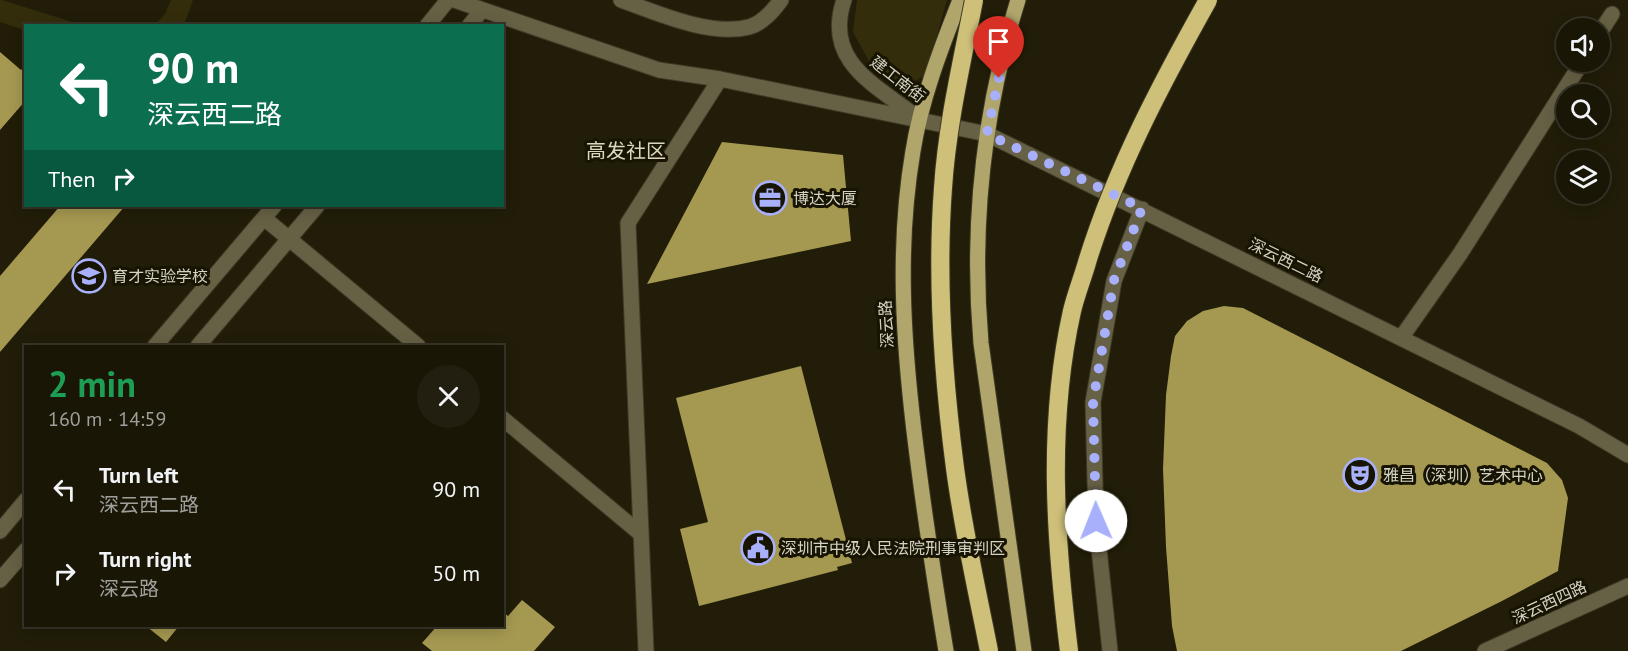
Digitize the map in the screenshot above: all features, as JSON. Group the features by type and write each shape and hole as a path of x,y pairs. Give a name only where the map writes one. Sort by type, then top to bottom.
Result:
{"highway":[{"path":"975,0 957,88 943,186 940,270 944,359 955,470 989,651"},
{"path":"1069,651 1057,533 1055,464 1059,388 1072,310 1124,160 1208,0"}],"main road":[{"name":"深云路","path":"946,651 917,458 903,317 902,260 905,203 920,120 960,0"},
{"path":"1018,0 987,134 978,198 977,297 993,437 1024,651"}],"street":[{"path":"428,24 448,0"},
{"name":"深云西二路","path":"454,0 659,70 720,79 987,134 1142,208 1579,426 1628,455"},
{"path":"621,0 704,26 736,29 751,26 764,19 781,0"},
{"name":"建工南街","path":"844,0 838,16 841,46 847,59 858,71 920,120"},
{"path":"471,24 482,10"},
{"path":"1609,18 1612,14"},
{"path":"1401,338 1460,254 1576,72"},
{"path":"646,651 628,223 720,79"},
{"path":"156,345 273,207"},
{"path":"199,345 316,207"},
{"path":"1110,651 1096,521 1093,402 1114,280 1142,208"},
{"path":"264,218 417,345"},
{"path":"504,420 641,534"},
{"path":"0,531 24,502"},
{"path":"0,580 24,552"},
{"name":"深云西四路","path":"1485,651 1628,586"}],"shaded area":[{"path":"0,0 2,0 79,24 24,24 24,30 0,22"},
{"path":"171,0 193,0 184,24 156,24 165,14"},
{"path":"857,0 947,0 926,75 903,87 871,65 853,32"}],"building":[{"path":"0,52 21,70 24,67 24,102 0,130"},
{"name":"博达大厦","path":"722,142 843,155 851,241 647,284"},
{"path":"59,207 124,207 0,352 0,276"},
{"name":"雅昌（深圳）艺术中心","path":"1224,306 1243,308 1547,463 1562,480 1568,498 1558,571 1401,651 1177,651 1172,626 1163,469 1166,395 1171,356 1175,336 1187,321 1203,311"},
{"path":"801,366 852,563 837,567 838,570 699,606 680,529 708,522 676,398"},
{"path":"522,600 555,627 534,651 432,651 422,643 436,627 504,627 504,613 508,616"},
{"path":"147,627 178,627 166,642"}],"place":[{"name":"博达大厦","path":"770,198"},
{"name":"育才实验学校","path":"89,276"},
{"name":"雅昌（深圳）艺术中心","path":"1360,475"},
{"name":"深圳市中级人民法院刑事审判区","path":"758,548"}],"district":[{"name":"高发社区","path":"626,151"}],"route":[{"path":"999,78 987,134 1142,208 1114,280 1093,402 1096,521"}]}
